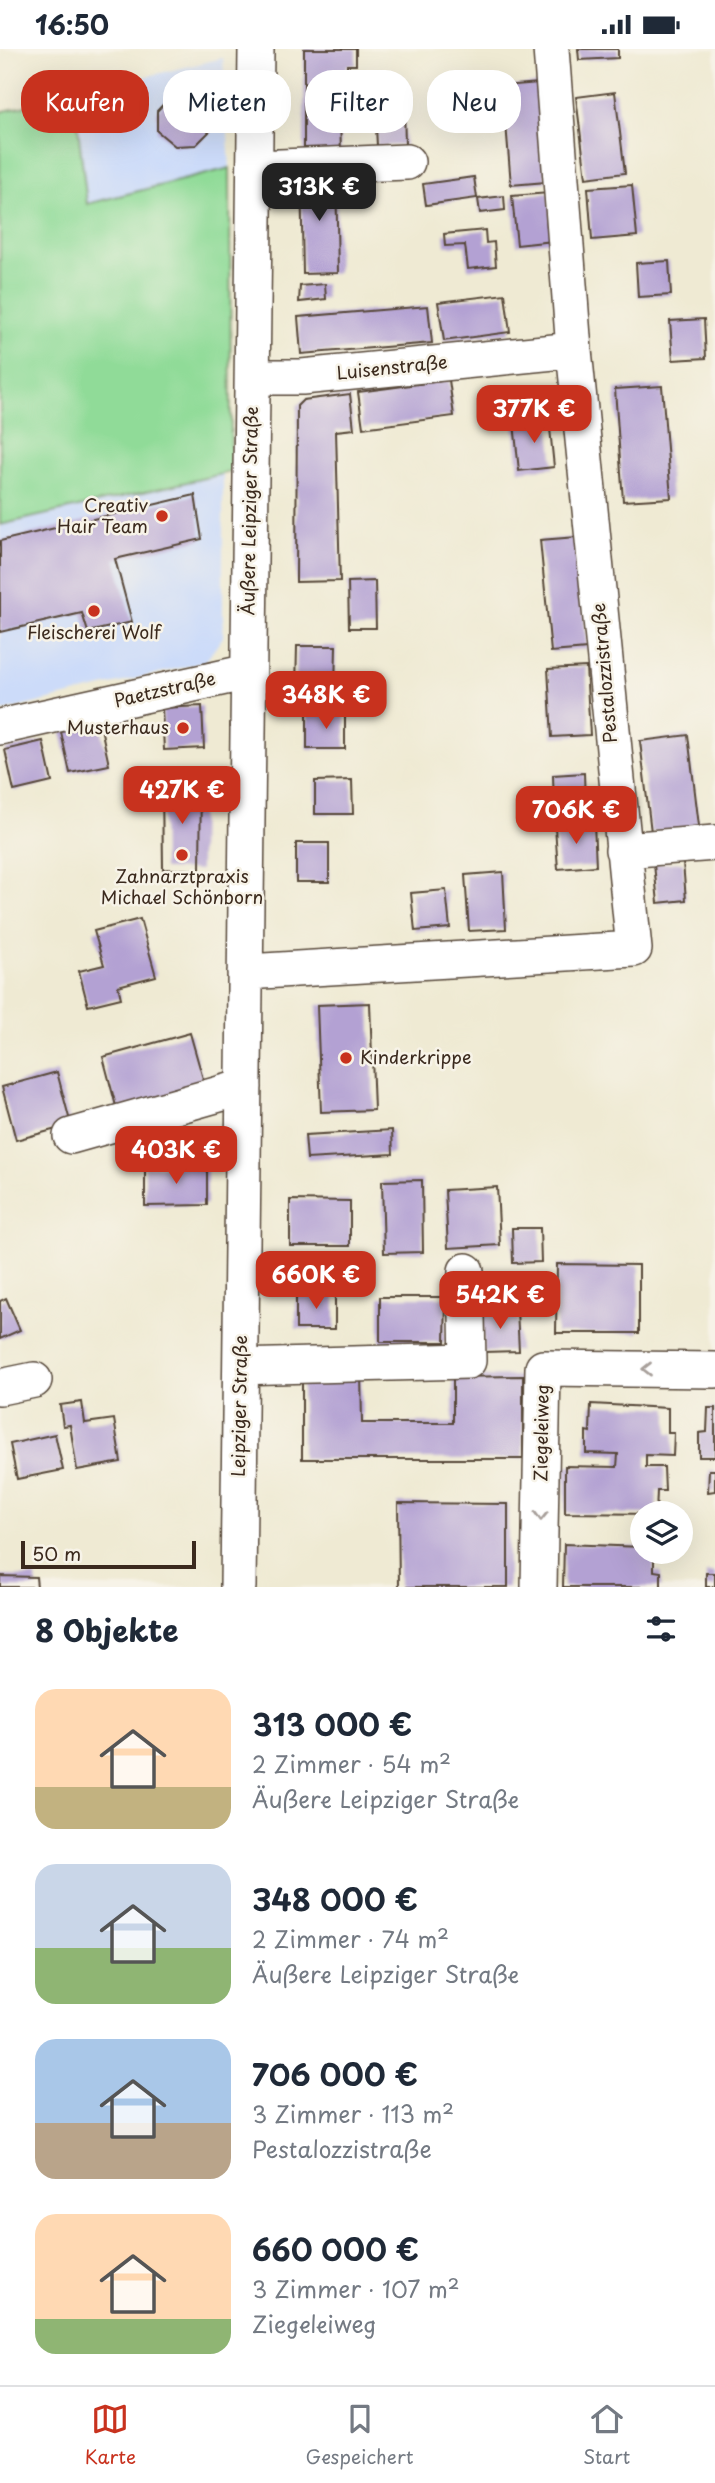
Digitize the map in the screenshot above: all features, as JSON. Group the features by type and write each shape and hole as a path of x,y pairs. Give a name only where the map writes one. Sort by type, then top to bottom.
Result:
{"street":[{"name":"Äußere Leipziger Straße","path":"245,972 256,49"},
{"name":"Pestalozzistraße","path":"245,972 634,949 573,350 551,49"},
{"path":"255,168 407,162"},
{"name":"Luisenstraße","path":"253,377 302,377 573,350"},
{"name":"Paetzstraße","path":"0,727 248,672"},
{"path":"623,850 715,843"},
{"name":"Leipziger Straße","path":"237,1587 245,972"},
{"path":"71,1136 244,1087"},
{"path":"241,1367 468,1361 466,1271"},
{"name":"Ziegeleiweg","path":"539,1587 543,1368 715,1370"},
{"path":"0,1387 34,1380"}],"shaded area":[{"path":"223,58 224,70 173,70"},
{"path":"163,72 163,133 228,133 230,168 86,204 78,133 149,133 149,76"},
{"path":"223,474 223,637 205,662 0,712 0,526"}],"green space":[{"path":"21,107 21,133 79,133 87,204 230,168 231,472 0,525 0,112"}],"building":[{"path":"304,49 356,49 356,65 347,65 347,70 305,70 305,133 340,133 341,157 304,158"},
{"path":"578,49 618,49 618,58 579,60"},
{"path":"539,83 546,182 511,185 507,133 521,133 521,84"},
{"path":"615,92 625,173 586,178 576,97"},
{"path":"163,105 163,133 208,133 196,145 175,146 157,131 157,111"},
{"path":"376,133 405,133 405,145 377,146"},
{"path":"336,173 338,273 303,274 301,174"},
{"path":"474,177 477,198 426,205 423,184"},
{"path":"632,185 637,236 592,240 588,188"},
{"path":"549,193 553,241 517,245 512,196"},
{"path":"504,196 505,210 480,213 478,199"},
{"path":"485,230 486,243 494,242 496,266 468,269 465,245 445,246 444,234"},
{"path":"669,261 671,295 638,297 636,263"},
{"path":"325,284 326,299 299,302 300,286"},
{"path":"505,294 510,332 444,341 438,302"},
{"path":"428,306 432,343 301,354 298,317"},
{"path":"704,319 706,358 673,360 670,321"},
{"path":"449,380 454,416 363,428 358,392"},
{"path":"662,386 671,498 623,501 615,389"},
{"path":"350,394 354,429 336,431 340,581 296,582 297,406 303,400"},
{"path":"549,419 554,467 519,471 514,423"},
{"path":"195,495 202,539 115,559 132,622 88,632 82,613 0,632 0,541"},
{"path":"577,537 587,649 551,652 540,540"},
{"path":"375,581 376,628 349,628 348,582"},
{"path":"297,646 336,646 335,689 296,688"},
{"path":"586,667 590,735 552,737 548,669"},
{"name":"Musterhaus","path":"202,706 204,748 164,750 162,708"},
{"path":"307,712 345,712 345,749 307,749"},
{"path":"100,723 109,765 70,773 61,732"},
{"path":"688,735 699,826 651,832 640,741"},
{"path":"43,741 52,782 14,791 5,750"},
{"path":"584,773 585,804 554,805 553,775"},
{"path":"352,780 353,814 315,814 315,781"},
{"path":"162,782 201,783 200,870 163,869"},
{"path":"594,824 596,866 558,869 555,827"},
{"path":"296,843 329,843 329,882 296,882"},
{"path":"683,862 686,900 658,903 654,864"},
{"path":"503,872 506,929 469,931 465,875"},
{"path":"446,890 450,928 415,931 411,893"},
{"path":"140,919 156,976 118,986 121,998 88,1006 79,971 104,965 94,931"},
{"name":"Kinderkrippe","path":"370,1003 374,1110 321,1112 317,1005"},
{"path":"190,1033 205,1086 117,1110 103,1057"},
{"path":"57,1072 71,1125 16,1140 2,1087"},
{"path":"392,1130 393,1154 307,1159 305,1135"},
{"path":"156,1131 197,1131 197,1147 156,1147"},
{"path":"145,1166 207,1166 207,1205 145,1206"},
{"path":"422,1180 423,1252 384,1253 382,1181"},
{"path":"497,1187 500,1245 448,1248 445,1190"},
{"path":"290,1200 350,1201 350,1246 290,1246"},
{"path":"512,1228 540,1228 541,1262 513,1263"},
{"path":"557,1264 639,1265 639,1333 556,1333"},
{"path":"296,1292 335,1292 335,1329 296,1329"},
{"path":"380,1297 446,1297 445,1342 380,1342"},
{"path":"6,1298 20,1330 0,1339 0,1301"},
{"path":"517,1309 519,1351 484,1352 482,1310"},
{"path":"361,1373 362,1423 453,1423 453,1377 523,1376 523,1459 302,1459 302,1374"},
{"path":"82,1402 85,1423 114,1419 121,1462 77,1470 70,1425 63,1426 60,1405"},
{"path":"591,1404 668,1408 668,1433 674,1433 673,1456 646,1455 646,1467 664,1467 665,1491 657,1491 657,1501 630,1501 630,1514 565,1513 565,1466 617,1467 618,1454 586,1453 586,1431 590,1432"},
{"path":"708,1408 715,1408 715,1457 699,1457 699,1433 707,1432"},
{"path":"55,1434 63,1470 17,1479 10,1444"},
{"path":"709,1470 715,1470 715,1491 708,1492"},
{"path":"398,1503 508,1504 508,1587 399,1587"},
{"path":"564,1544 630,1547 630,1564 654,1564 654,1571 661,1572 661,1587 563,1587"},
{"path":"706,1573 715,1573 715,1587 706,1587"},
{"path":"0,1576 36,1577 37,1587 0,1587"}],"place":[{"name":"Creativ Hair Team","path":"162,516"},
{"name":"Fleischerei Wolf","path":"94,611"},
{"name":"Musterhaus","path":"183,728"},
{"name":"Zahnarztpraxis Michael Schönborn","path":"182,855"},
{"name":"Kinderkrippe","path":"346,1058"}]}
